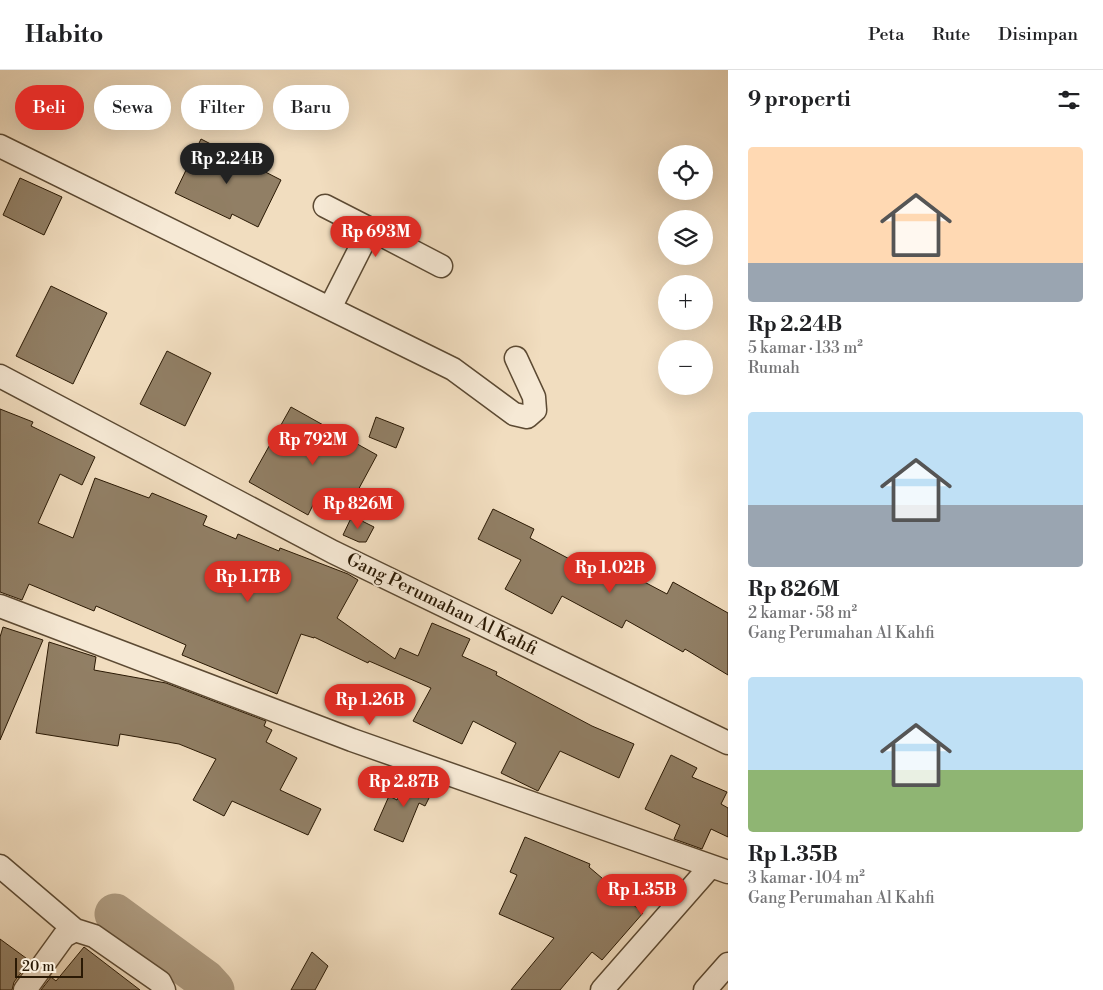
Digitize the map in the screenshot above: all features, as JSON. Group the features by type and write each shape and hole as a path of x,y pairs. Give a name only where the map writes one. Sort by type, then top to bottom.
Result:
{"street":[{"path":"0,146 453,368 514,414 527,417 535,410 534,397 516,358"},
{"path":"325,206 441,266"},
{"path":"330,308 370,229"},
{"name":"Gang Perumahan Al Kahfi","path":"0,376 333,552 728,743"},
{"path":"1,609 352,740 719,869 602,990"},
{"path":"0,866 75,930 94,936 160,982 164,990"},
{"path":"25,990 64,936 75,930"},
{"path":"705,990 728,964"}],"building":[{"path":"201,139 281,180 258,227 232,214 230,219 175,193"},
{"path":"20,178 62,197 44,235 3,215"},
{"path":"51,286 107,313 73,384 16,356"},
{"path":"167,351 211,373 185,426 140,404"},
{"path":"291,407 377,455 343,518 314,503 308,515 249,482"},
{"path":"0,409 33,422 31,426 95,457 82,485 60,474 38,523 73,538 95,478 149,498 152,493 207,516 203,525 236,539 238,534 279,551 280,548 348,574 358,580 337,618 395,659 400,648 418,656 432,623 470,639 462,656 497,672 496,675 592,726 634,744 619,778 560,751 538,791 501,773 516,743 473,721 462,744 413,721 431,688 369,661 368,663 314,637 301,634 277,694 182,655 186,645 96,606 94,611 29,584 22,600 0,592"},
{"path":"376,417 404,428 396,448 369,437"},
{"path":"493,509 534,529 530,538 607,579 614,566 667,594 673,582 728,613 728,675 685,649 683,652 626,620 622,628 562,596 552,614 505,589 521,560 478,539"},
{"path":"352,516 374,527 366,542 359,542 343,535"},
{"path":"3,627 43,640 0,740 0,637"},
{"path":"49,642 96,657 94,670 166,683 266,721 264,726 272,730 266,742 297,758 280,790 321,809 308,835 232,801 224,816 193,800 216,759 179,744 120,734 118,746 36,733"},
{"path":"671,755 697,768 692,777 727,792 721,804 728,808 728,837 711,829 702,849 674,839 680,825 645,809"},
{"path":"410,774 435,786 425,806 419,803 403,842 374,830 389,796 397,800"},
{"path":"525,837 590,864 589,867 643,913 602,960 592,952 560,990 511,990 554,938 499,914 517,875 510,872"},
{"path":"0,939 30,961 14,982 12,990 0,990"},
{"path":"84,947 140,990 41,990 51,977 56,981"},
{"path":"312,952 328,966 315,990 291,990"}],"waterway":[{"path":"115,914 205,980 214,990"}]}
